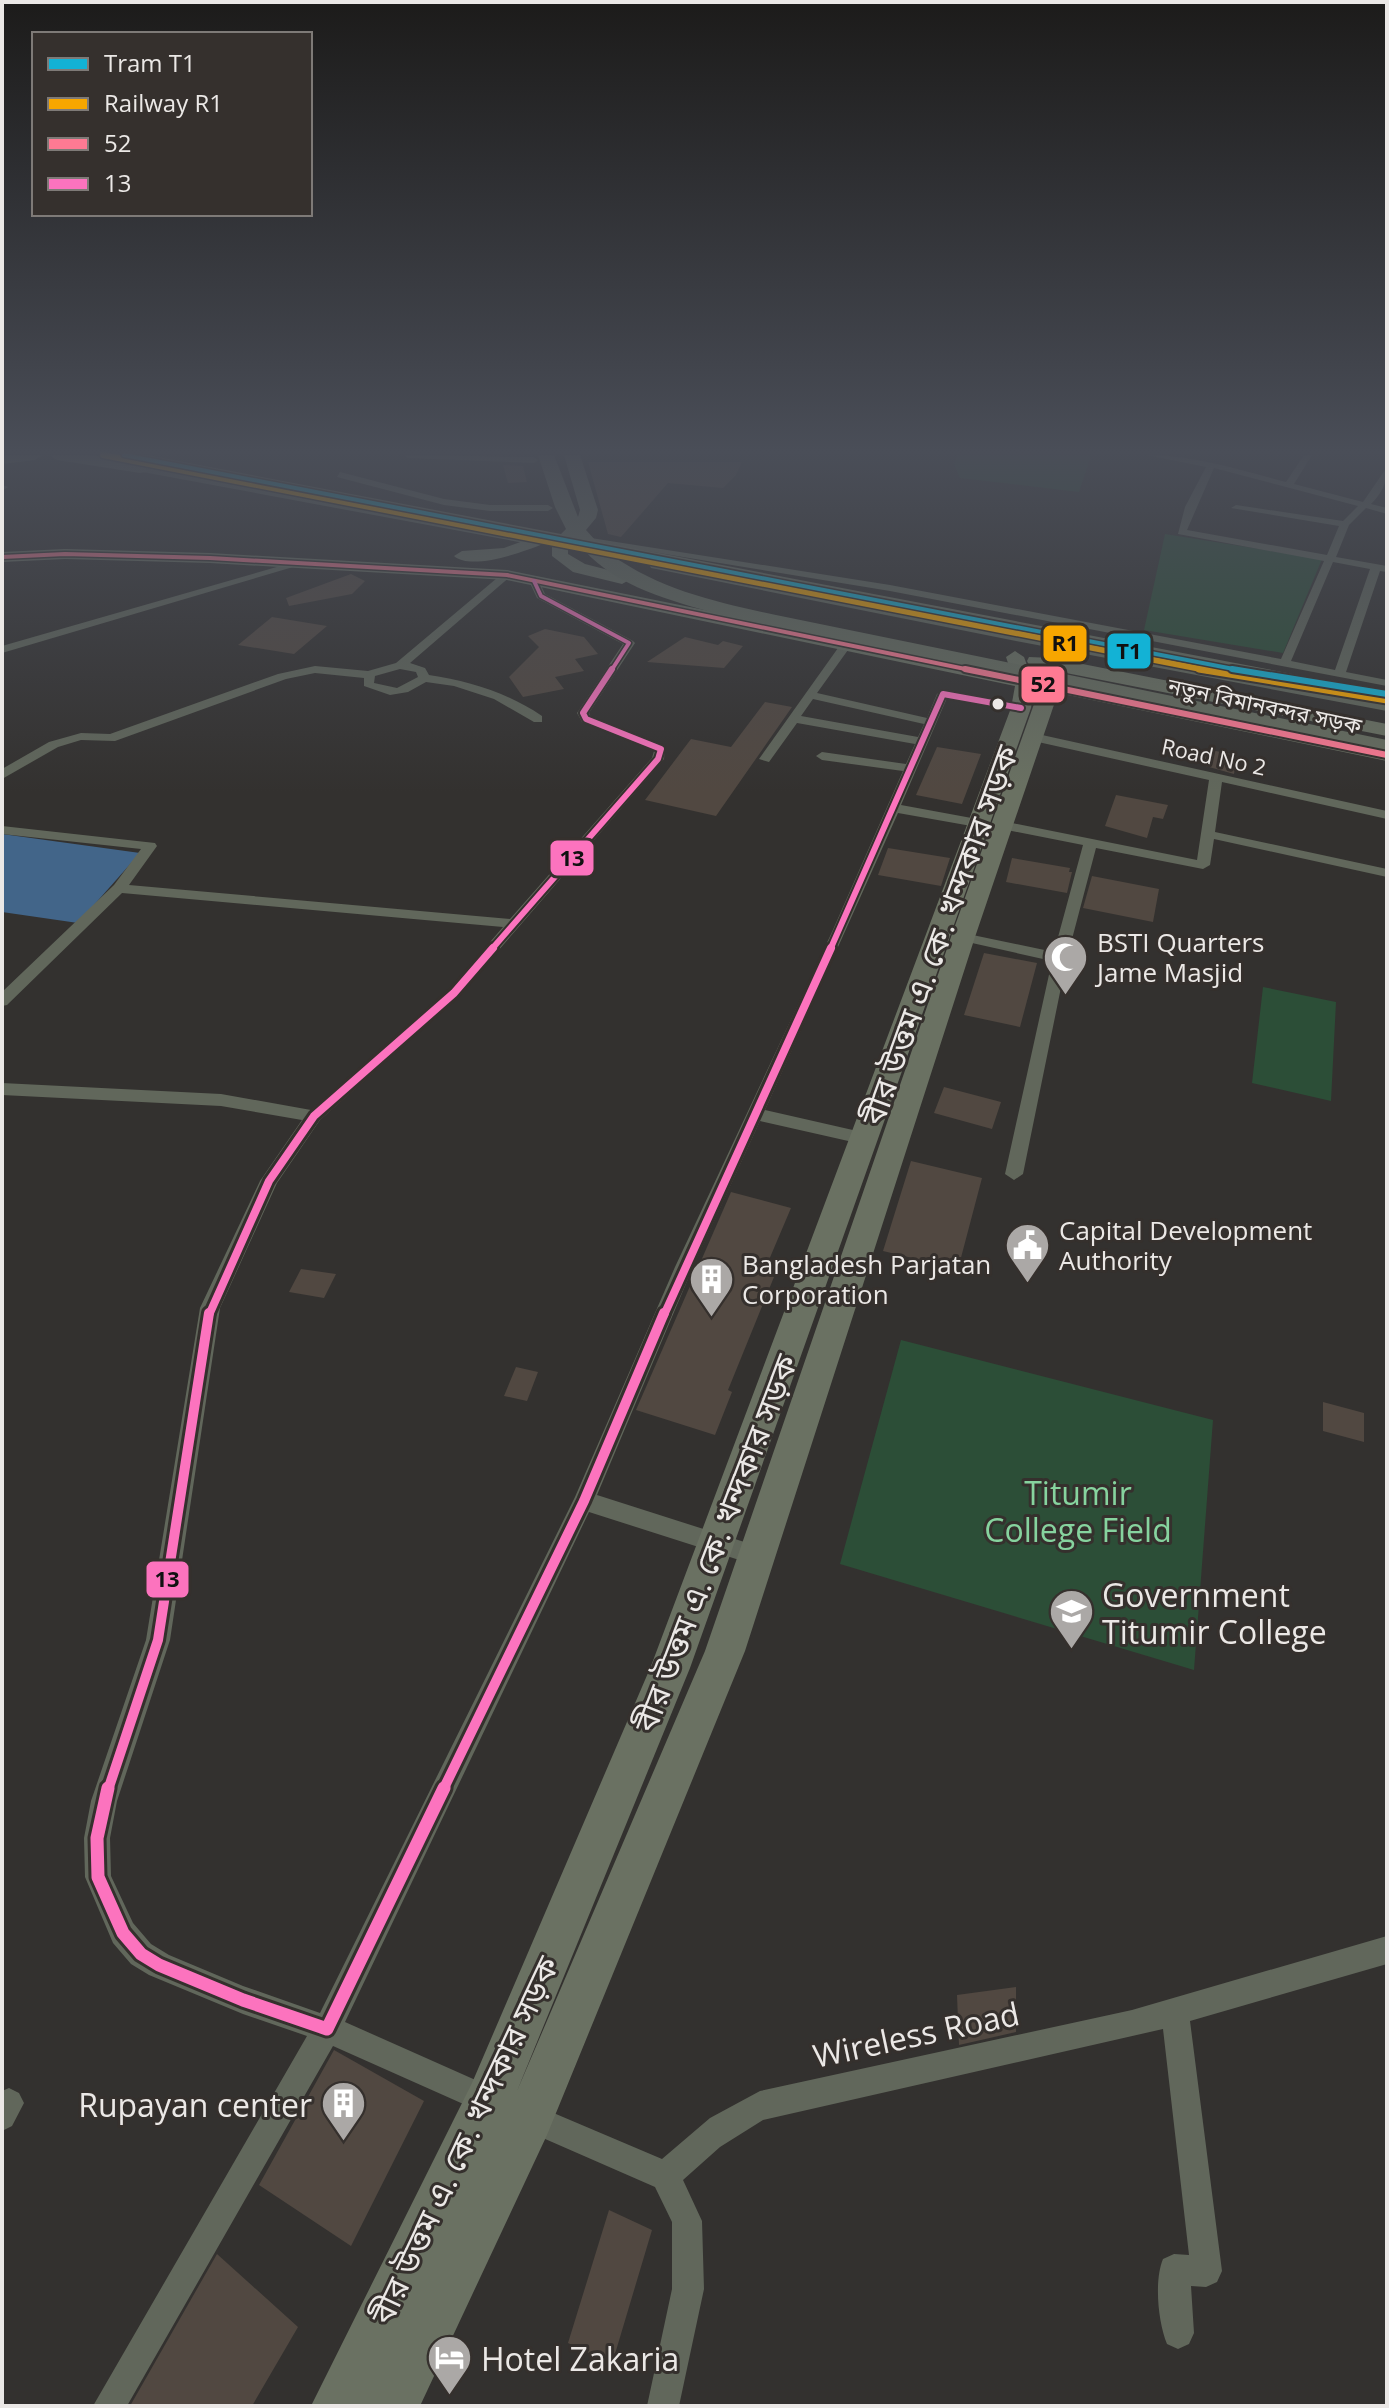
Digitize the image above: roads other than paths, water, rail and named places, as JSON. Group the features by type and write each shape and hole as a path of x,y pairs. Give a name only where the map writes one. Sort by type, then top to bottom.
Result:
{"highway":[{"path":"621,567 680,597 776,621 1387,747"},
{"path":"635,567 686,591 783,616 1387,739"},
{"path":"701,567 1387,699"},
{"path":"742,567 1387,690"}],"main road":[{"path":"395,567 523,575"},
{"path":"483,567 818,619"},
{"path":"523,575 524,567"},
{"path":"578,567 672,591 818,619 1033,689"},
{"name":"নতুন বিমানবন্দর সড়ক","path":"523,575 847,643 1033,689 1387,755"},
{"name":"নতুন বিমানবন্দর সড়ক","path":"1033,689 1387,730"},
{"name":"বীর উত্তম এ. কে. খন্দকার সড়ক","path":"338,2406 489,2100 670,1668 866,1139 990,824 1033,689"},
{"name":"বীর উত্তম এ. কে. খন্দকার সড়ক","path":"392,2406 530,2118 725,1651 963,937 990,824"}],"street":[{"path":"2,650 286,567"},
{"path":"662,567 1000,635 1387,707"},
{"path":"747,567 890,588 1387,683"},
{"path":"1285,663 1326,567"},
{"path":"1339,674 1381,568"},
{"path":"400,665 523,575 541,596 629,643 583,713 586,719 661,749 658,759 454,993 314,1116 269,1181 210,1308 158,1640 104,1801 97,1838 98,1877 107,1904 123,1933 141,1954 159,1965 243,2000 327,2029 666,2176 687,2221 688,2289 663,2406"},
{"path":"765,759 847,643"},
{"path":"2,775 60,740 90,734 111,738 254,685 311,669 370,674 382,667 400,665 421,670 424,678"},
{"path":"370,674 368,684 379,691 398,691 415,686 424,678 458,683 511,701 538,719"},
{"name":"Road No 2","path":"929,722 943,694 1033,689 1216,777 1387,815"},
{"path":"109,2406 327,2029 584,1501 684,1267 894,808 929,722 810,695"},
{"path":"795,719 921,741"},
{"path":"822,756 910,768"},
{"path":"2,760 19,763"},
{"path":"894,808 1203,865 1216,777"},
{"path":"2,830 150,846 119,888 2,1001"},
{"path":"1207,834 1387,873"},
{"path":"1014,1174 1060,958 1091,842"},
{"path":"119,888 513,924"},
{"path":"963,937 1060,958"},
{"path":"2,1089 221,1100 314,1116"},
{"path":"755,1114 866,1139"},
{"path":"584,1501 758,1556"},
{"name":"Wireless Road","path":"666,2176 707,2136 760,2106 1175,2012 1387,1950"},
{"path":"1175,2012 1206,2271 1174,2270 1178,2333"}],"water":[{"path":"2,834 140,853 78,923 2,912"}],"tram line":[{"name":"T1","path":"701,567 1166,658 1387,694"}],"rail line":[{"name":"R1","path":"677,567 1165,663 1387,700"}],"place":[{"name":"BSTI Quarters Jame Masjid","path":"1066,996"},
{"name":"Capital Development Authority","path":"1028,1284"},
{"name":"Bangladesh Parjatan Corporation","path":"711,1318"},
{"name":"Government Titumir College","path":"1071,1651"},
{"name":"Rupayan center","path":"343,2143"},
{"name":"Hotel Zakaria","path":"450,2397"}],"park label":[{"name":"Titumir College Field","path":"1078,1510"}]}
